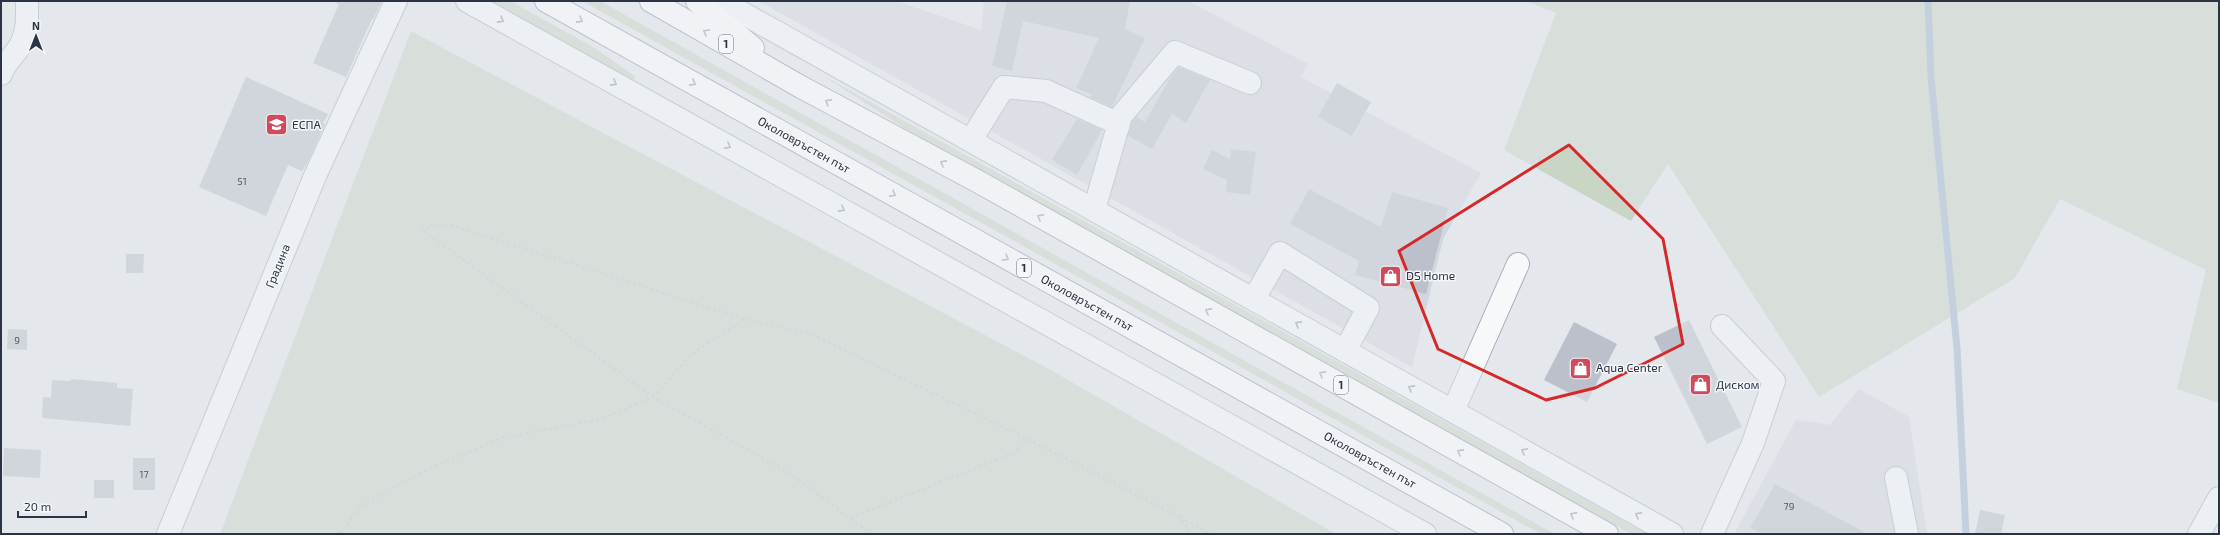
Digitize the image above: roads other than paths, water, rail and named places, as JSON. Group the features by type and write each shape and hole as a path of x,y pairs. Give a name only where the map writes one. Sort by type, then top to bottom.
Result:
{"highway":[{"name":"Околовръстен път","path":"546,1 1502,534"},
{"name":"1","path":"651,1 800,87 977,181 1607,534"},
{"path":"697,1 800,87"}],"street":[{"path":"1,74 3,66 22,43 28,21 27,1"},
{"name":"Градина","path":"168,534 315,176 396,1"},
{"path":"467,1 1425,534"},
{"path":"721,1 1672,534"},
{"path":"1094,210 1121,116 1175,52 1250,83"},
{"path":"971,140 1004,87 1046,91 1119,124"},
{"path":"1254,299 1280,253 1368,308 1345,351"},
{"path":"1453,411 1518,264"},
{"path":"1712,534 1753,443 1774,381 1722,326"},
{"path":"1896,478 1906,534"},
{"path":"2199,534 2219,498"}],"waterway":[{"path":"1928,1 1931,77 1957,348 1966,534"}],"place":[{"name":"ЕСПА","path":"277,125"},
{"name":"DS Home","path":"1391,276"},
{"name":"Aqua Center","path":"1580,368"},
{"name":"Диском","path":"1701,385"}]}
